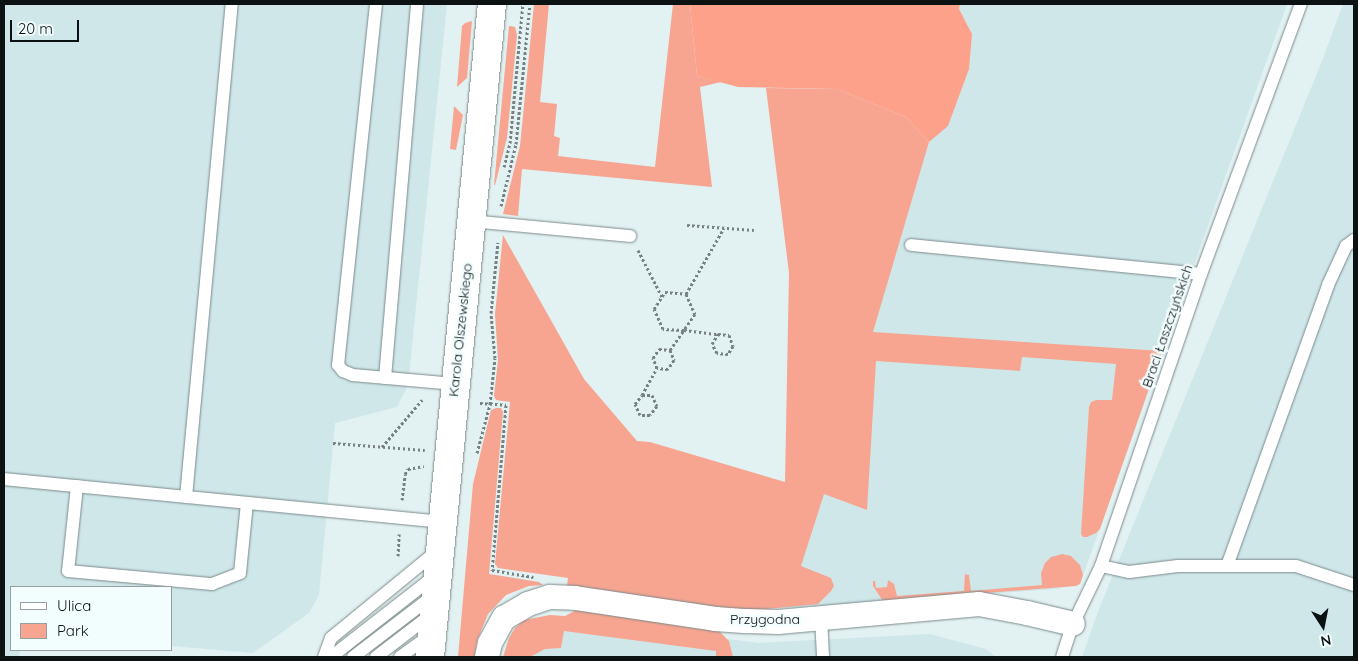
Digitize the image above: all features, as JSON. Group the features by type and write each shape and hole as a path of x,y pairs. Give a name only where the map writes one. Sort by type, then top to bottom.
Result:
{"street":[{"name":"Karola Olszewskiego","path":"436,591 492,4"},
{"name":"Przygodna","path":"487,657 490,643 504,618 540,599 557,598 574,598 715,619 778,622 979,604 1073,624"}],"lane":[{"path":"186,497 232,4"},
{"path":"376,4 338,360 340,368 345,372 385,378 455,384"},
{"path":"385,378 417,4"},
{"name":"Braci Łaszczyńskich","path":"1062,657 1073,624 1101,566 1201,274 1301,4"},
{"path":"471,221 630,236"},
{"path":"1227,566 1328,285 1346,246 1354,240"},
{"path":"911,245 1201,274"},
{"path":"4,480 247,503 436,591"},
{"path":"77,486 68,571 212,584 240,573 247,503"},
{"path":"1101,566 1129,572 1178,566 1296,566 1354,585"},
{"path":"324,657 331,638 436,591"},
{"path":"331,657 436,591"},
{"path":"353,657 436,591"},
{"path":"376,657 436,591"},
{"path":"400,657 436,591"},
{"path":"821,618 823,657"}],"path":[{"path":"475,459 490,404 495,358 491,313 500,212 516,144 530,4"},
{"path":"687,225 754,230"},
{"path":"686,294 724,228"},
{"path":"630,236 662,296"},
{"path":"686,294 665,292 662,296 654,310 662,329 684,330 729,335 733,346 728,354 717,353 712,344 718,334"},
{"path":"670,350 695,314 686,294"},
{"path":"657,368 653,358 659,349 670,350"},
{"path":"657,368 668,369 674,360 670,350"},
{"path":"642,395 652,395 657,406 650,415 640,415 635,404 657,368"},
{"path":"382,447 422,400"},
{"path":"476,402 506,405 492,570 556,581 557,598"},
{"path":"333,443 417,450"},
{"path":"403,491 404,479 408,469 428,466"},
{"path":"398,556 399,539"}],"shaded area":[{"path":"4,4 447,4 408,385 397,407 335,423 319,595 309,613 253,653 172,646 172,586 10,586 10,651 20,651 19,657 4,657"},
{"path":"690,4 960,4 959,9 972,34 969,69 948,126 929,142 906,117 837,89 738,87 697,76"},
{"path":"960,4 1287,4 1080,584 1056,589 784,608 872,332 929,142"},
{"path":"1343,4 1354,4 1354,657 1082,657 1099,609 1322,61"},
{"path":"601,623 759,643 930,634 986,649 996,657 514,657 521,640"}],"green space":[{"path":"534,4 549,4 540,102 557,104 554,136 560,138 558,156 655,167 673,4 690,4 697,76 721,82 700,87 712,187 522,169 518,216 503,214 520,146"},
{"path":"472,21 467,78 457,87 462,26"},
{"path":"509,26 515,27 517,35 507,138 494,185"},
{"path":"766,88 837,89 906,117 929,142 873,332 1162,351 1100,529 1096,533 1087,537 1083,537 1081,534 1089,407 1091,402 1096,400 1112,400 1116,364 1022,357 1020,371 876,361 867,510 824,494 801,566 831,578 834,586 818,604 756,610 706,607 567,586 568,578 498,568 495,564 510,402 496,400 494,396 498,360 495,314 503,235 584,379 637,441 650,442 785,482 789,273"},
{"path":"454,106 463,115 456,150 450,149"},
{"path":"501,408 503,412 489,574 539,582 543,585 529,586 506,595 488,614 477,641 474,657 458,657 473,484 491,410"},
{"path":"1062,554 1071,556 1080,565 1083,575 1080,584 1076,586 883,601 873,586 873,581 875,581 876,588 887,587 888,580 894,584 897,596 964,591 965,574 969,575 971,591 1042,585 1041,573 1045,563 1051,557"},
{"path":"578,609 719,631 729,641 733,657 716,657 716,651 564,631 561,648 545,649 530,657 503,657 509,638 515,628 524,620 550,615 565,616"}]}
